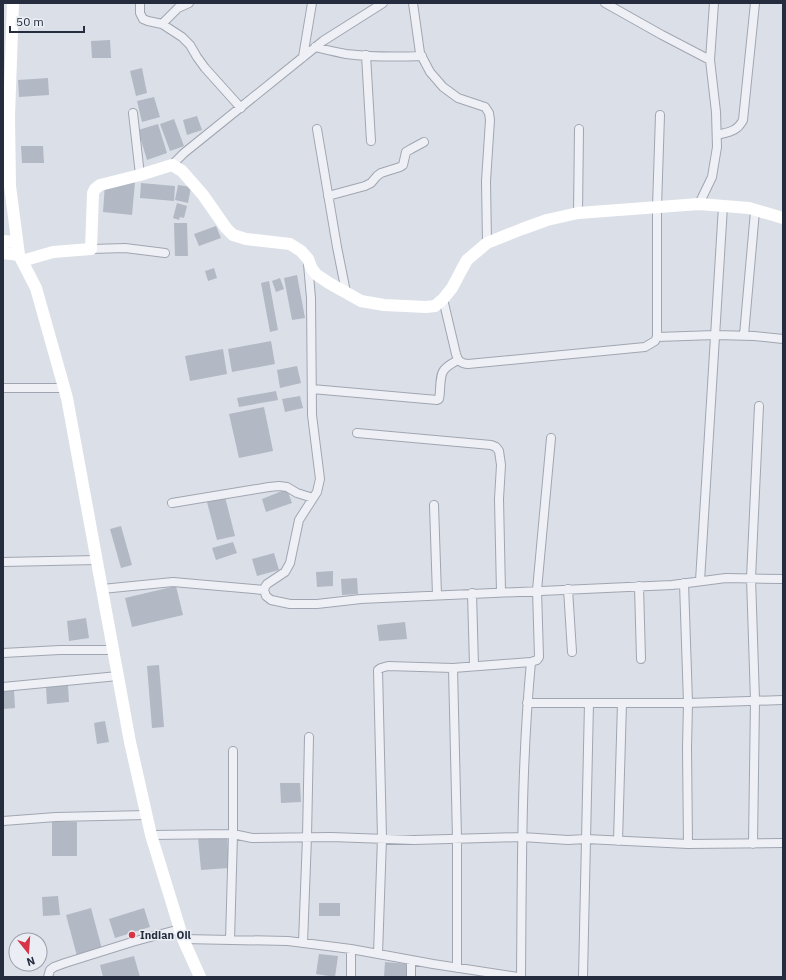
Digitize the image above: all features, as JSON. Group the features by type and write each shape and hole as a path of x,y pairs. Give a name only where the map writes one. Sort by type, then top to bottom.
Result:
{"main road":[{"path":"13,3 9,116 10,186 20,258 36,288 67,398 130,742 151,835 182,934 200,977"},
{"path":"3,253 20,258 53,252 91,249 93,193 96,189 100,185 172,165 182,171 204,195 233,236 290,244 301,251 308,259 312,269 317,275 361,301 384,305 435,306 452,288 468,260 487,243 547,220 578,213 699,204 749,208 783,218"},
{"path":"3,242 17,242"}],"street":[{"path":"140,3 140,13 143,19 162,24 182,37 190,45 196,57 241,108"},
{"path":"162,24 178,8 189,3"},
{"path":"303,57 312,3"},
{"path":"172,165 184,153 323,41 382,3"},
{"path":"413,3 422,56 430,72 443,88 458,98 486,107 489,113 490,120 486,181 487,243"},
{"path":"605,3 616,6 662,35 710,60"},
{"path":"699,204 712,177 717,147 716,112 710,60 714,3"},
{"path":"717,136 735,130 740,126 743,120 755,3"},
{"path":"315,48 366,56 422,56"},
{"path":"366,56 371,141"},
{"path":"133,113 140,175"},
{"path":"443,298 458,360 462,364 645,346 655,342 660,115"},
{"path":"317,129 346,292"},
{"path":"578,213 579,130"},
{"path":"328,196 365,186 371,183 381,173 400,167 403,165 406,152 424,142"},
{"path":"700,581 723,206"},
{"path":"744,336 756,210"},
{"path":"91,249 125,248 165,253"},
{"path":"264,590 268,584 285,572 290,563 299,520 317,492 320,479 312,415 312,298 308,259"},
{"path":"656,337 715,335 783,338"},
{"path":"312,389 437,400 440,394 443,371 447,366 458,360"},
{"path":"3,388 64,388"},
{"path":"753,844 755,700 751,578 758,406"},
{"path":"357,433 483,444 496,447 499,451 501,465 499,499 501,592"},
{"path":"378,954 382,838 378,670 388,666 453,668 531,662 537,660 539,657 537,590 551,438"},
{"path":"172,503 279,486 287,487 313,498"},
{"path":"434,505 437,595"},
{"path":"3,562 97,560"},
{"path":"264,590 266,596 271,600 290,604 317,604 361,599 672,584 726,578 783,579"},
{"path":"102,589 173,582 264,590"},
{"path":"684,583 688,702 688,844"},
{"path":"639,586 641,659"},
{"path":"568,589 572,652"},
{"path":"472,593 474,666"},
{"path":"3,653 60,650 113,650"},
{"path":"521,977 522,837 527,703 531,662"},
{"path":"453,668 457,838 457,968"},
{"path":"3,687 118,676"},
{"path":"527,703 783,700"},
{"path":"583,977 589,703"},
{"path":"618,841 622,703"},
{"path":"303,943 309,738"},
{"path":"230,940 233,834 233,751"},
{"path":"3,821 56,817 147,815"},
{"path":"151,835 233,834 252,838 307,837 414,840 522,837 688,844 783,843"},
{"path":"48,977 50,970 65,963 132,942 182,934 230,940 288,941 351,949 457,968 472,974 518,977"},
{"path":"351,949 351,977"},
{"path":"411,960 411,977"}],"building":[{"path":"110,40 111,58 92,58 91,41"},
{"path":"142,68 147,93 136,96 130,71"},
{"path":"48,78 49,95 19,97 18,80"},
{"path":"154,97 160,117 142,122 137,101"},
{"path":"197,116 202,130 187,135 183,120"},
{"path":"174,119 184,146 170,151 160,124"},
{"path":"158,124 167,153 147,160 138,130"},
{"path":"21,146 43,146 44,163 22,163"},
{"path":"124,180 135,182 132,215 103,212 105,184 123,185"},
{"path":"141,183 175,186 174,201 140,198"},
{"path":"178,185 191,187 188,203 175,200"},
{"path":"177,203 187,206 184,218 180,217 179,220 173,218"},
{"path":"174,223 187,223 188,256 175,256"},
{"path":"216,226 221,238 199,246 194,234"},
{"path":"214,268 217,278 208,281 205,271"},
{"path":"297,275 305,318 292,320 284,278"},
{"path":"280,278 284,289 276,292 272,281"},
{"path":"269,281 278,330 270,332 261,283"},
{"path":"271,341 275,364 232,372 228,349"},
{"path":"223,349 227,374 190,381 185,356"},
{"path":"297,366 301,383 280,388 277,370"},
{"path":"276,391 278,400 239,407 237,398"},
{"path":"300,396 303,408 285,412 282,399"},
{"path":"264,407 273,451 239,458 229,414"},
{"path":"287,489 292,503 266,512 262,499"},
{"path":"225,497 235,536 217,540 207,502"},
{"path":"121,526 132,565 121,568 110,529"},
{"path":"233,542 237,553 216,560 212,548"},
{"path":"274,553 279,570 257,576 252,559"},
{"path":"333,571 333,586 317,587 316,572"},
{"path":"357,578 358,594 342,595 341,579"},
{"path":"176,586 183,615 132,627 125,598"},
{"path":"86,618 89,638 69,641 67,621"},
{"path":"405,622 407,639 379,641 377,625"},
{"path":"159,665 164,727 152,728 147,666"},
{"path":"68,685 69,702 47,704 46,687"},
{"path":"3,690 14,690 15,708 3,709"},
{"path":"105,721 109,742 97,744 94,723"},
{"path":"280,783 300,783 301,802 281,803"},
{"path":"52,822 77,822 77,856 52,856"},
{"path":"227,835 229,868 201,870 198,837"},
{"path":"58,896 60,915 43,916 42,897"},
{"path":"319,903 340,903 340,916 319,916"},
{"path":"91,908 102,949 77,956 66,915"},
{"path":"144,908 150,927 115,938 109,919"},
{"path":"319,954 338,956 335,977 316,974"},
{"path":"134,956 140,977 103,977 100,965"},
{"path":"385,962 408,964 407,977 384,977"}],"place":[{"name":"Indian Oil","path":"132,935"}]}
